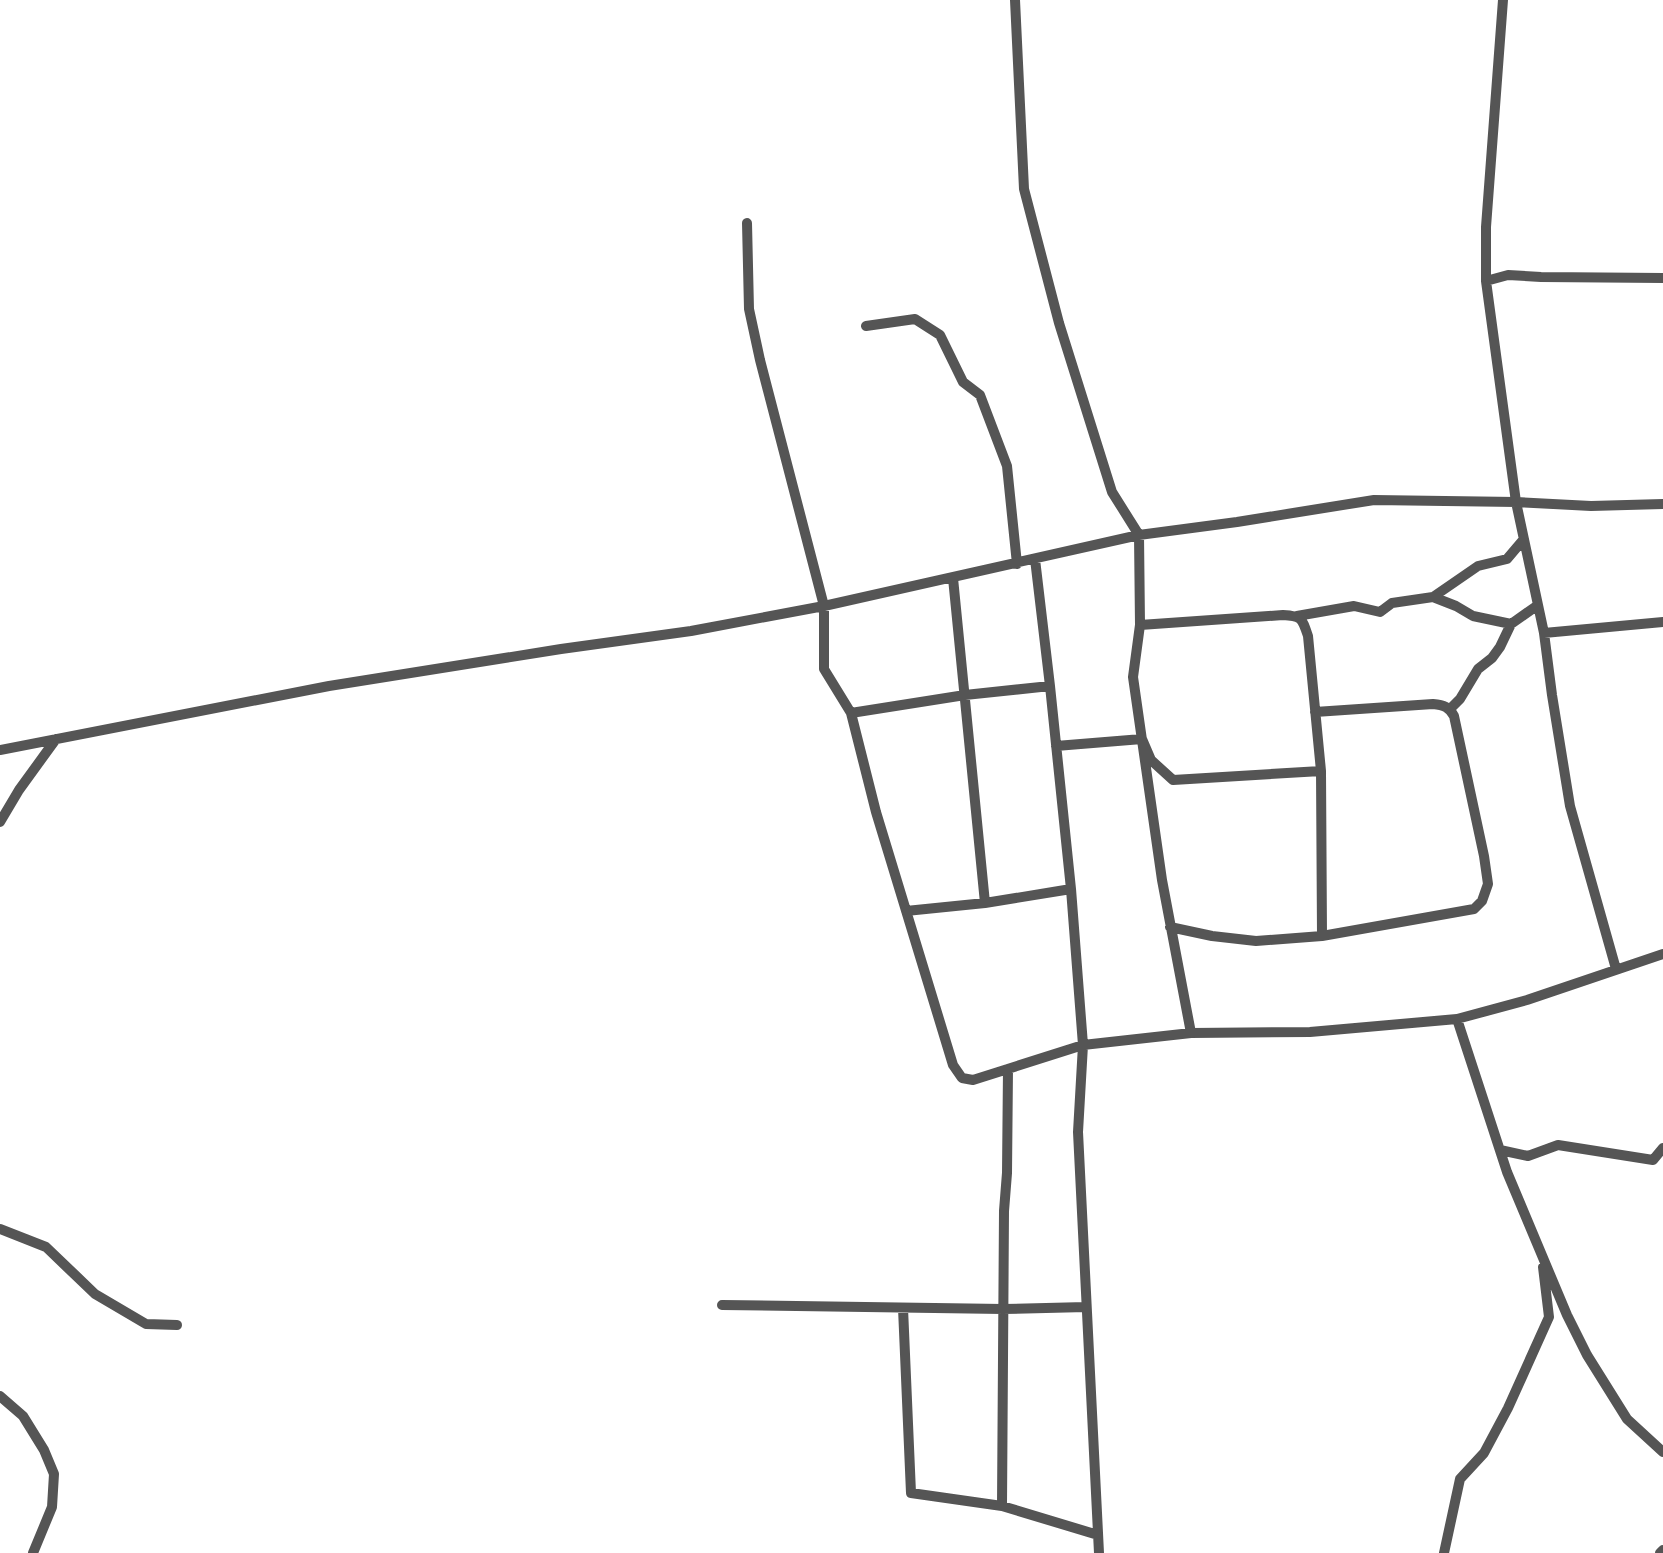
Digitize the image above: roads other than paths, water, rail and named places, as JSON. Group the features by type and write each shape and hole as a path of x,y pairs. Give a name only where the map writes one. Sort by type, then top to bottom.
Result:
{"street":[{"path":"1016,0 1024,188 1059,323 1101,459 1112,492 1139,536 1140,625 1133,677 1170,928 1191,1033"},
{"path":"1503,0 1486,227 1486,281 1516,502 1544,633 1570,806 1616,970"},
{"path":"747,223 749,309 824,606 824,669 851,713 876,812 906,911 957,1072 962,1078 973,1080 1083,1045 1191,1033 1310,1031 1457,1019 1527,1000 1663,954"},
{"path":"1486,281 1508,275 1663,278"},
{"path":"866,326 915,319 940,335 963,382 980,395 1007,466 1017,564"},
{"path":"0,750 329,686 691,631 824,606 1139,536 1374,500 1591,506 1663,504"},
{"path":"1140,625 1297,615 1354,606 1380,612 1392,603 1433,597 1478,566 1507,559 1524,539"},
{"path":"1035,559 1071,889 1083,1045 1078,1132 1099,1553"},
{"path":"953,578 985,903"},
{"path":"1433,597 1473,616 1511,624"},
{"path":"1450,709 1460,699 1478,669 1492,659 1511,624 1538,605"},
{"path":"1297,615 1303,621 1308,636 1321,771 1322,936"},
{"path":"1544,633 1663,622"},
{"path":"851,713 965,695 1050,686"},
{"path":"1170,928 1212,936 1256,940 1322,936 1474,909 1482,901 1488,884 1484,856 1454,716 1450,709 1433,704 1315,712"},
{"path":"0,822 19,790 56,739"},
{"path":"1056,746 1143,739"},
{"path":"1143,739 1151,760 1173,780 1321,771"},
{"path":"906,911 985,903 1071,889"},
{"path":"1457,1019 1507,1172 1567,1315 1587,1355 1627,1419 1663,1452"},
{"path":"1002,1506 1008,1069"},
{"path":"1500,1150 1528,1156 1558,1145 1653,1160 1663,1148"},
{"path":"0,1229 46,1247 95,1294 146,1324 177,1325"},
{"path":"1444,1553 1460,1479 1484,1453 1508,1408 1549,1317 1540,1251"},
{"path":"722,1305 1003,1309 1086,1307"},
{"path":"903,1308 911,1493 1002,1506 1098,1535"},
{"path":"0,1396 23,1416 44,1450 54,1474 52,1507 33,1553"}]}
